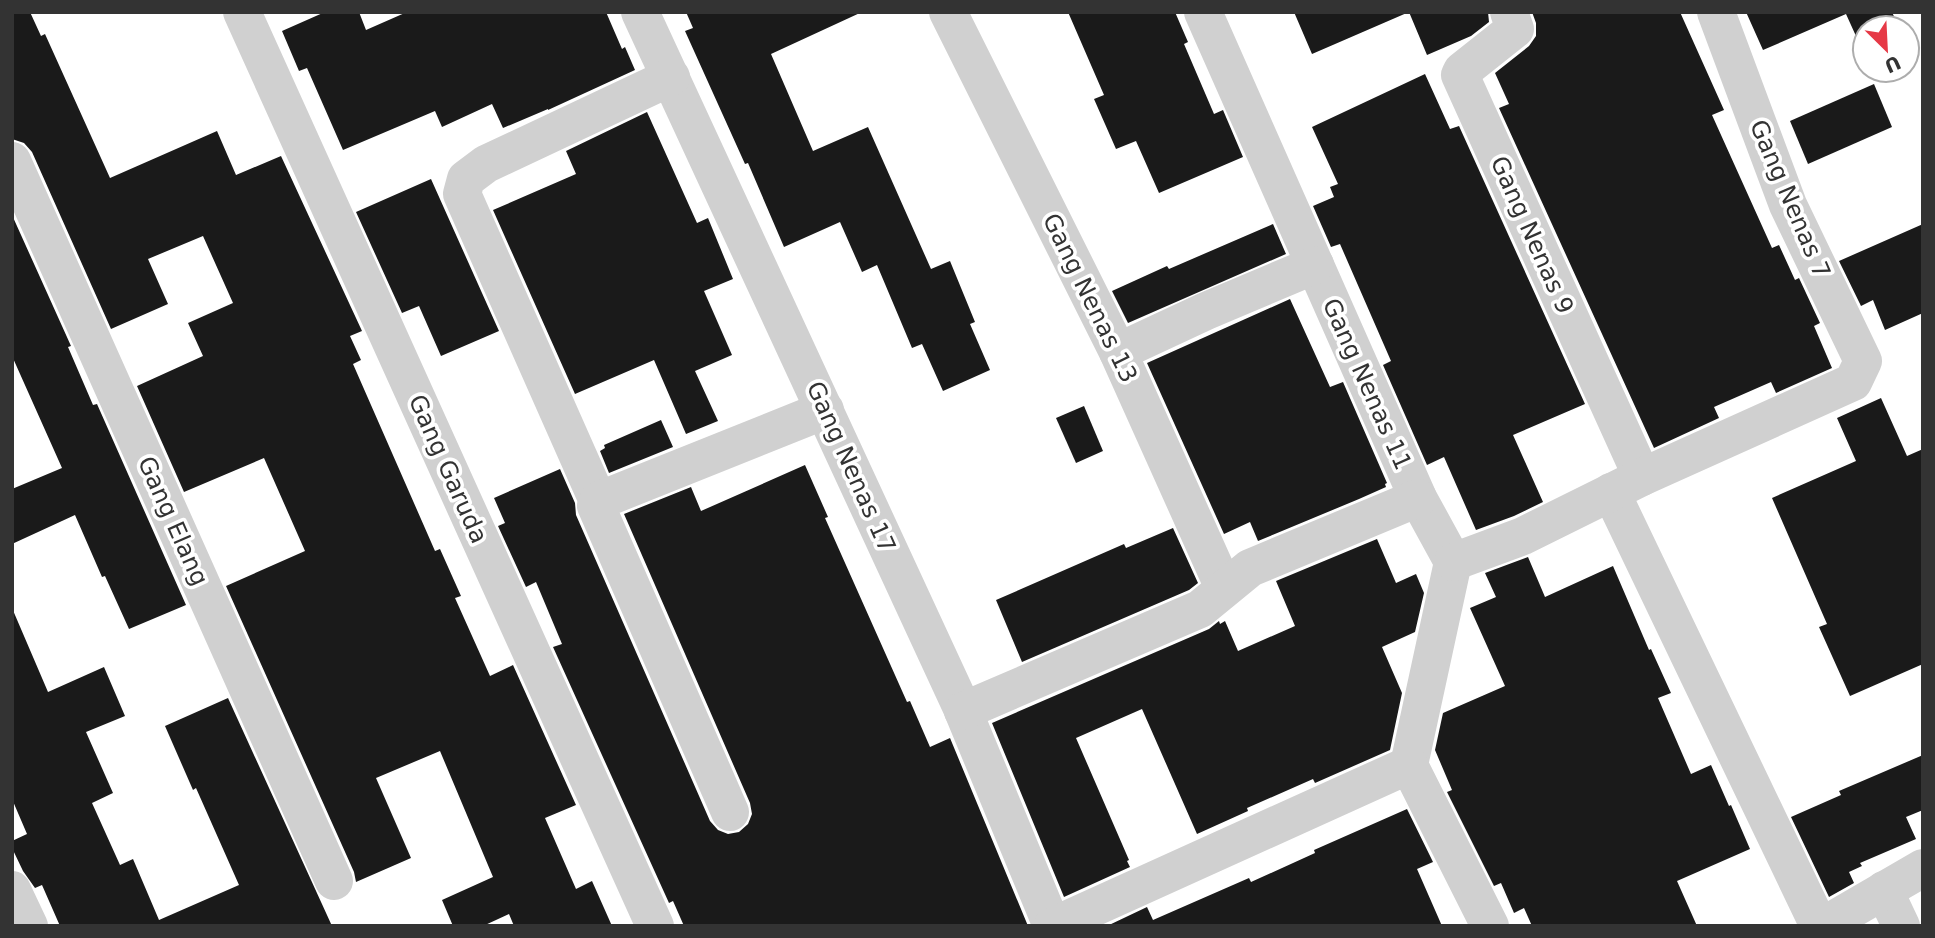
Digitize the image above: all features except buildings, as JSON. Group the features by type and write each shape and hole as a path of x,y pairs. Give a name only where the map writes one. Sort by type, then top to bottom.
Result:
{"street":[{"name":"Gang Garuda","path":"242,12 655,926"},
{"name":"Gang Nenas 17","path":"639,12 963,711 1052,926"},
{"name":"Gang Nenas 13","path":"948,12 1118,352 1224,588"},
{"name":"Gang Nenas 11","path":"1203,12 1418,498 1452,562"},
{"name":"Gang Nenas 9","path":"1508,12 1515,29 1460,75 1626,485"},
{"name":"Gang Nenas 7","path":"1626,485 1853,382 1863,361 1788,205 1716,12"},
{"path":"671,77 486,164 466,179 462,194 598,501 597,510 730,812"},
{"name":"Gang Elang","path":"12,161 334,881"},
{"path":"1118,352 1315,265"},
{"path":"598,501 825,410"},
{"path":"1490,926 1409,765 1452,562 1522,536 1626,485 1821,926 1923,868"},
{"path":"963,711 1200,609 1250,568 1264,561 1418,498"},
{"path":"1052,926 1409,765"},
{"path":"12,890 29,926"},
{"path":"1884,890 1901,926"}]}
